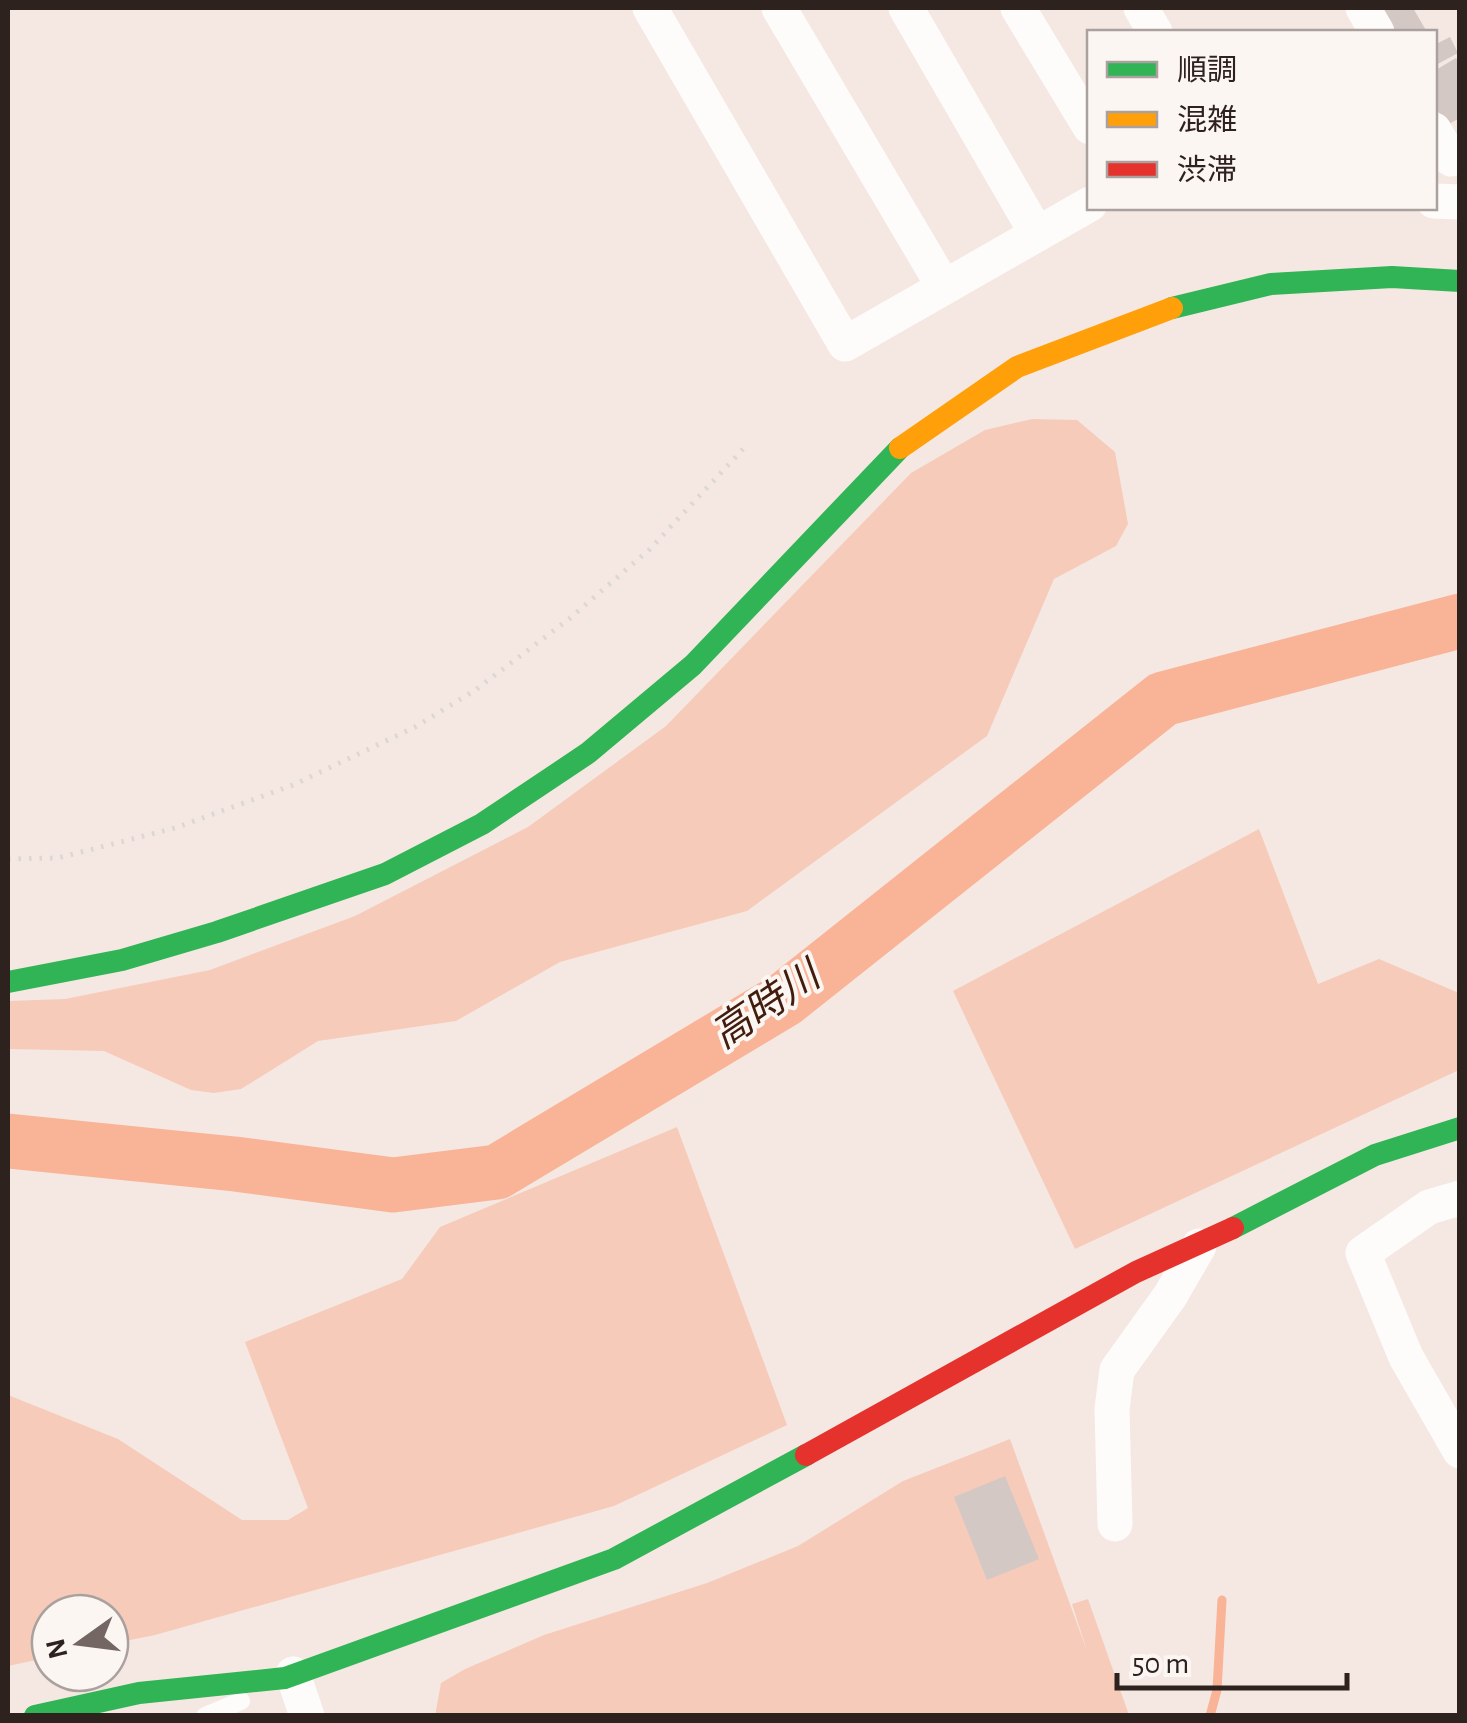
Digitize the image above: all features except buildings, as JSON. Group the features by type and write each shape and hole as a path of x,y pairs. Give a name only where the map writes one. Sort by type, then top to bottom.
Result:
{"street":[{"path":"650,8 845,344 1087,206"},
{"path":"779,8 944,287"},
{"path":"906,8 1037,234"},
{"path":"1018,8 1087,122"},
{"path":"1363,8 1376,30"},
{"path":"1437,135 1451,158 1460,154"},
{"path":"8,982 122,960 216,932 385,874 482,824 588,753 693,664 895,451 1017,367 1163,310 1271,284 1392,277 1460,280"},
{"path":"35,1716 139,1693 289,1676 614,1559 1136,1272 1199,1246 1376,1155 1460,1128"},
{"path":"1460,1198 1430,1207 1363,1253 1406,1356 1460,1451"},
{"path":"1115,1524 1112,1410 1117,1370 1170,1296 1199,1246"},
{"path":"289,1676 307,1716"}],"lane":[{"path":"205,1716 273,1689 289,1676"}],"path":[{"path":"8,859 58,858 176,828 293,785 415,727 474,692 569,619 650,549 742,450"}],"shaded area":[{"path":"1032,419 1077,420 1115,452 1128,524 1116,546 1054,579 987,736 747,911 560,962 456,1021 318,1041 241,1089 214,1093 191,1090 104,1051 8,1049 8,1001 65,999 210,970 355,916 528,827 666,726 911,473 985,430"},
{"path":"1259,829 1318,984 1379,959 1459,993 1459,1070 1075,1249 953,991"},
{"path":"677,1127 787,1425 614,1506 155,1635 130,1640 130,1593 30,1593 30,1661 8,1666 8,1395 118,1439 242,1520 288,1520 308,1508 245,1342 402,1279 440,1227"},
{"path":"1010,1439 1087,1651 1072,1604 1088,1599 1129,1715 435,1716 441,1683 465,1669 544,1635 707,1583 798,1546 903,1481"}],"waterway":[{"name":"高時川","path":"8,1141 393,1185 497,1172 784,1000 1163,699 1460,621"},
{"path":"1210,1716 1217,1690 1222,1600"}],"traffic: fast":[{"path":"1172,308 1271,284 1392,277 1460,281"},
{"path":"8,982 122,960 217,932 385,874 482,824 588,753 693,665 900,448"},
{"path":"1233,1228 1375,1155 1460,1128"},
{"path":"35,1716 139,1693 285,1678 614,1559 806,1455"}],"traffic: slow":[{"path":"900,448 1017,367 1172,308"}],"traffic: jam":[{"path":"806,1455 1136,1272 1233,1228"}]}
